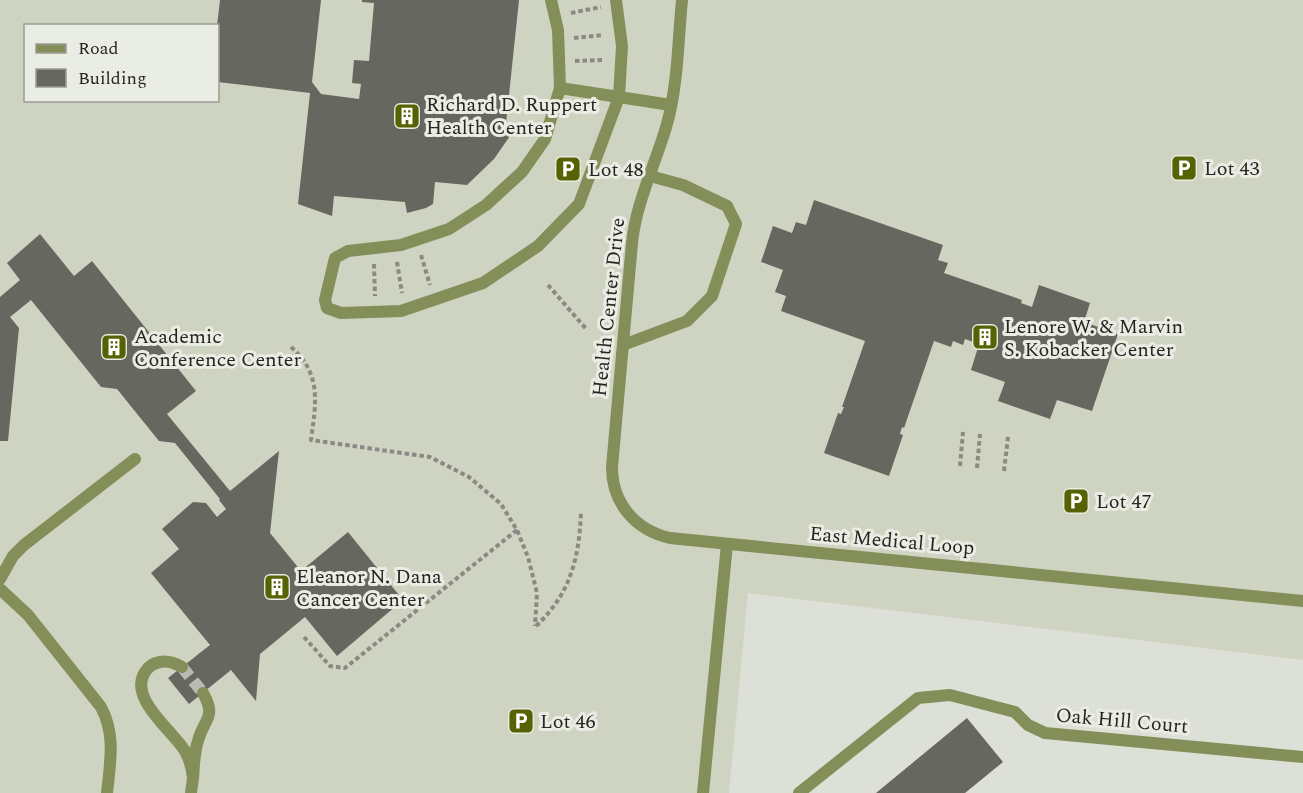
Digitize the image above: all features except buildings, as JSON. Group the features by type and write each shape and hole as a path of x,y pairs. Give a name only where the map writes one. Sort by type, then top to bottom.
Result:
{"street":[{"path":"551,0 558,30 560,88 545,139 522,172 486,205 449,229 401,245 348,251 334,258 325,300 327,308 341,313 404,310 483,283 538,246 579,204 619,97 622,46 612,3"},
{"name":"Health Center Drive","path":"682,0 671,105 661,147 633,234 612,476 617,496 631,517 650,531 670,538 727,544"},
{"path":"560,88 671,105"},
{"path":"623,345 687,321 712,296 736,224 727,206 683,185 650,176"},
{"path":"0,579 13,556 24,545 135,459"},
{"path":"703,793 727,544"},
{"name":"East Medical Loop","path":"727,544 1303,601"},
{"path":"0,589 28,615 107,717 111,740 107,793"},
{"path":"182,667 168,661 154,664 148,667 143,674 140,685 144,699 186,753 193,778"},
{"path":"191,793 198,739 202,727 208,720 209,703 203,693"},
{"name":"Oak Hill Court","path":"799,793 918,699 951,695 1015,712 1028,725 1046,733 1303,757"}],"path":[{"path":"571,13 612,3"},
{"path":"574,38 612,34"},
{"path":"575,61 613,60"},
{"path":"421,255 431,291"},
{"path":"397,260 403,297"},
{"path":"374,263 375,301"},
{"path":"548,285 587,330"},
{"path":"291,347 300,355 313,376 316,399 311,440 430,457 469,477 501,504 517,530 528,557 537,593 535,626 548,615 571,576 577,557 581,512"},
{"path":"960,466 963,432"},
{"path":"977,468 980,434"},
{"path":"1004,471 1008,437"},
{"path":"304,637 330,666 345,669 517,530"}],"shaded area":[{"path":"0,0 1303,0 1303,660 748,593 729,793 0,793"}],"tunnel":[{"path":"182,667 203,693"}],"place":[{"name":"Richard D. Ruppert Health Center","path":"407,116"},
{"name":"Lot 43","path":"1184,168"},
{"name":"Lot 48","path":"568,169"},
{"name":"Lenore W. & Marvin S. Kobacker Center","path":"985,337"},
{"name":"Academic Conference Center","path":"114,347"},
{"name":"Lot 47","path":"1076,501"},
{"name":"Eleanor N. Dana Cancer Center","path":"277,587"},
{"name":"Lot 46","path":"521,721"}]}
